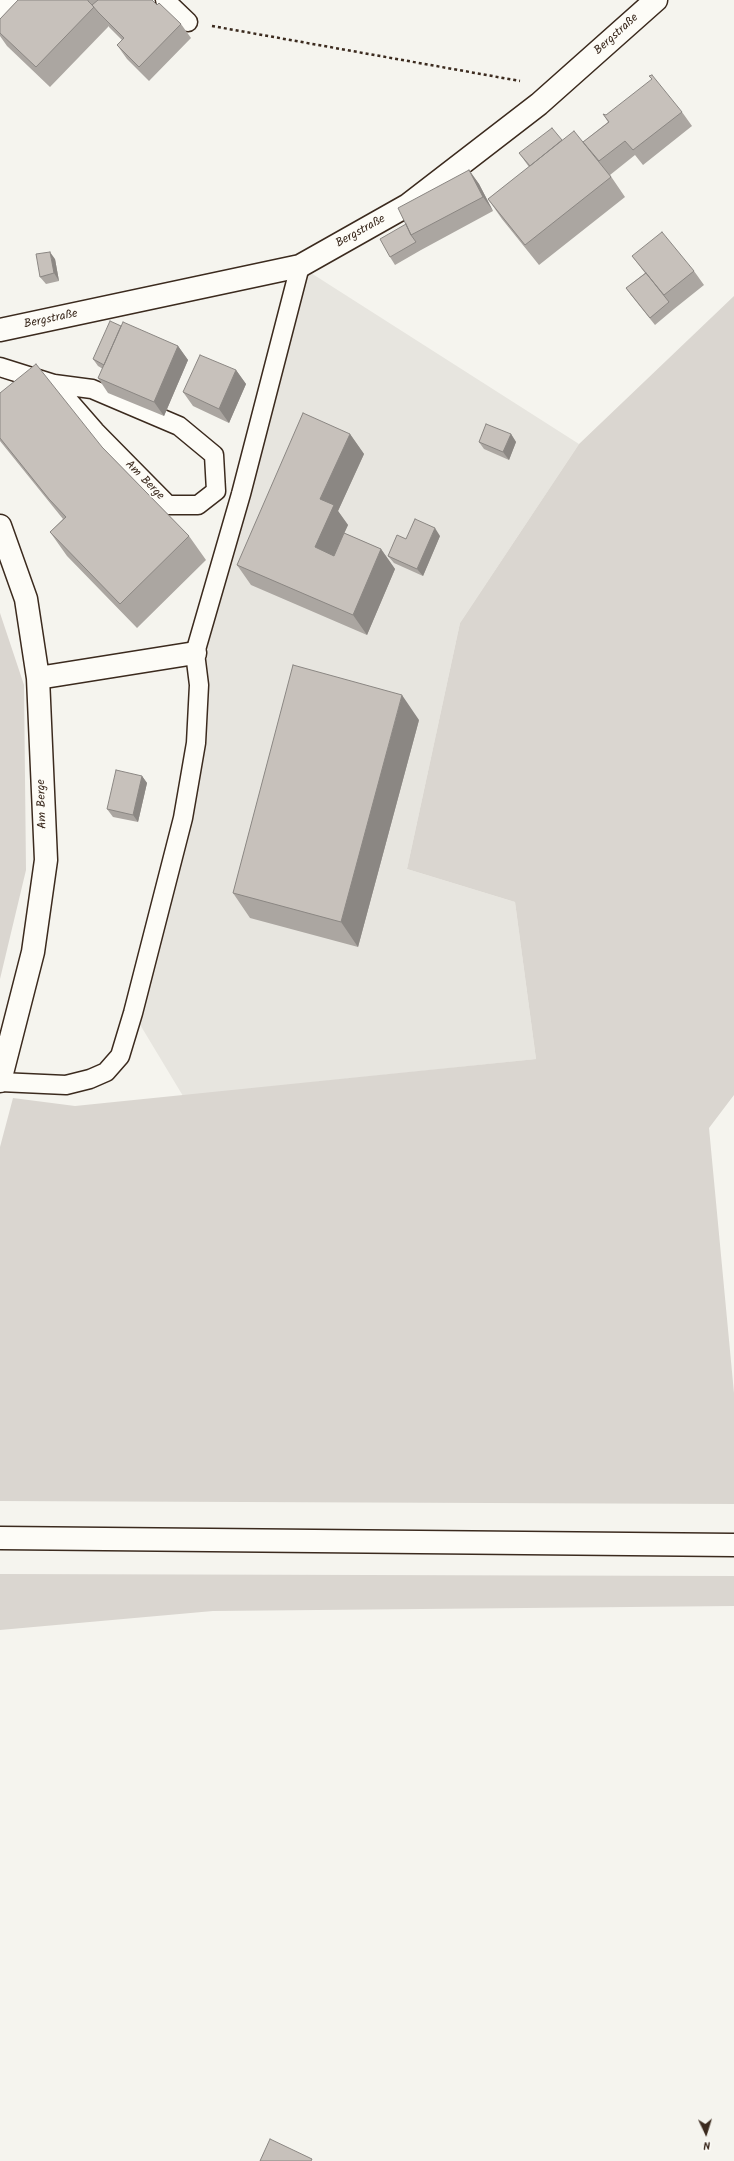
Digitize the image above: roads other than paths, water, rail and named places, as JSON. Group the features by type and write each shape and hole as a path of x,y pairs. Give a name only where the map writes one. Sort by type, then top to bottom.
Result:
{"main road":[{"name":"Bergstraße","path":"0,330 300,266 408,206 557,89 656,0"},
{"name":"Am Berge","path":"0,526 26,599 38,678 46,860 33,952 0,1082"},
{"path":"38,678 195,653"},
{"path":"0,1538 734,1545"}],"lane":[{"path":"0,10 10,0"},
{"path":"165,0 188,22"},
{"path":"0,1082 66,1085 90,1079 106,1072 120,1056 133,1013 183,818 196,743 198,685 195,653 241,494 300,266"},
{"path":"0,367 54,384 92,389 179,426 214,455 216,490 241,494"},
{"name":"Am Berge","path":"54,384 95,430 168,505 198,505 216,490"}]}
